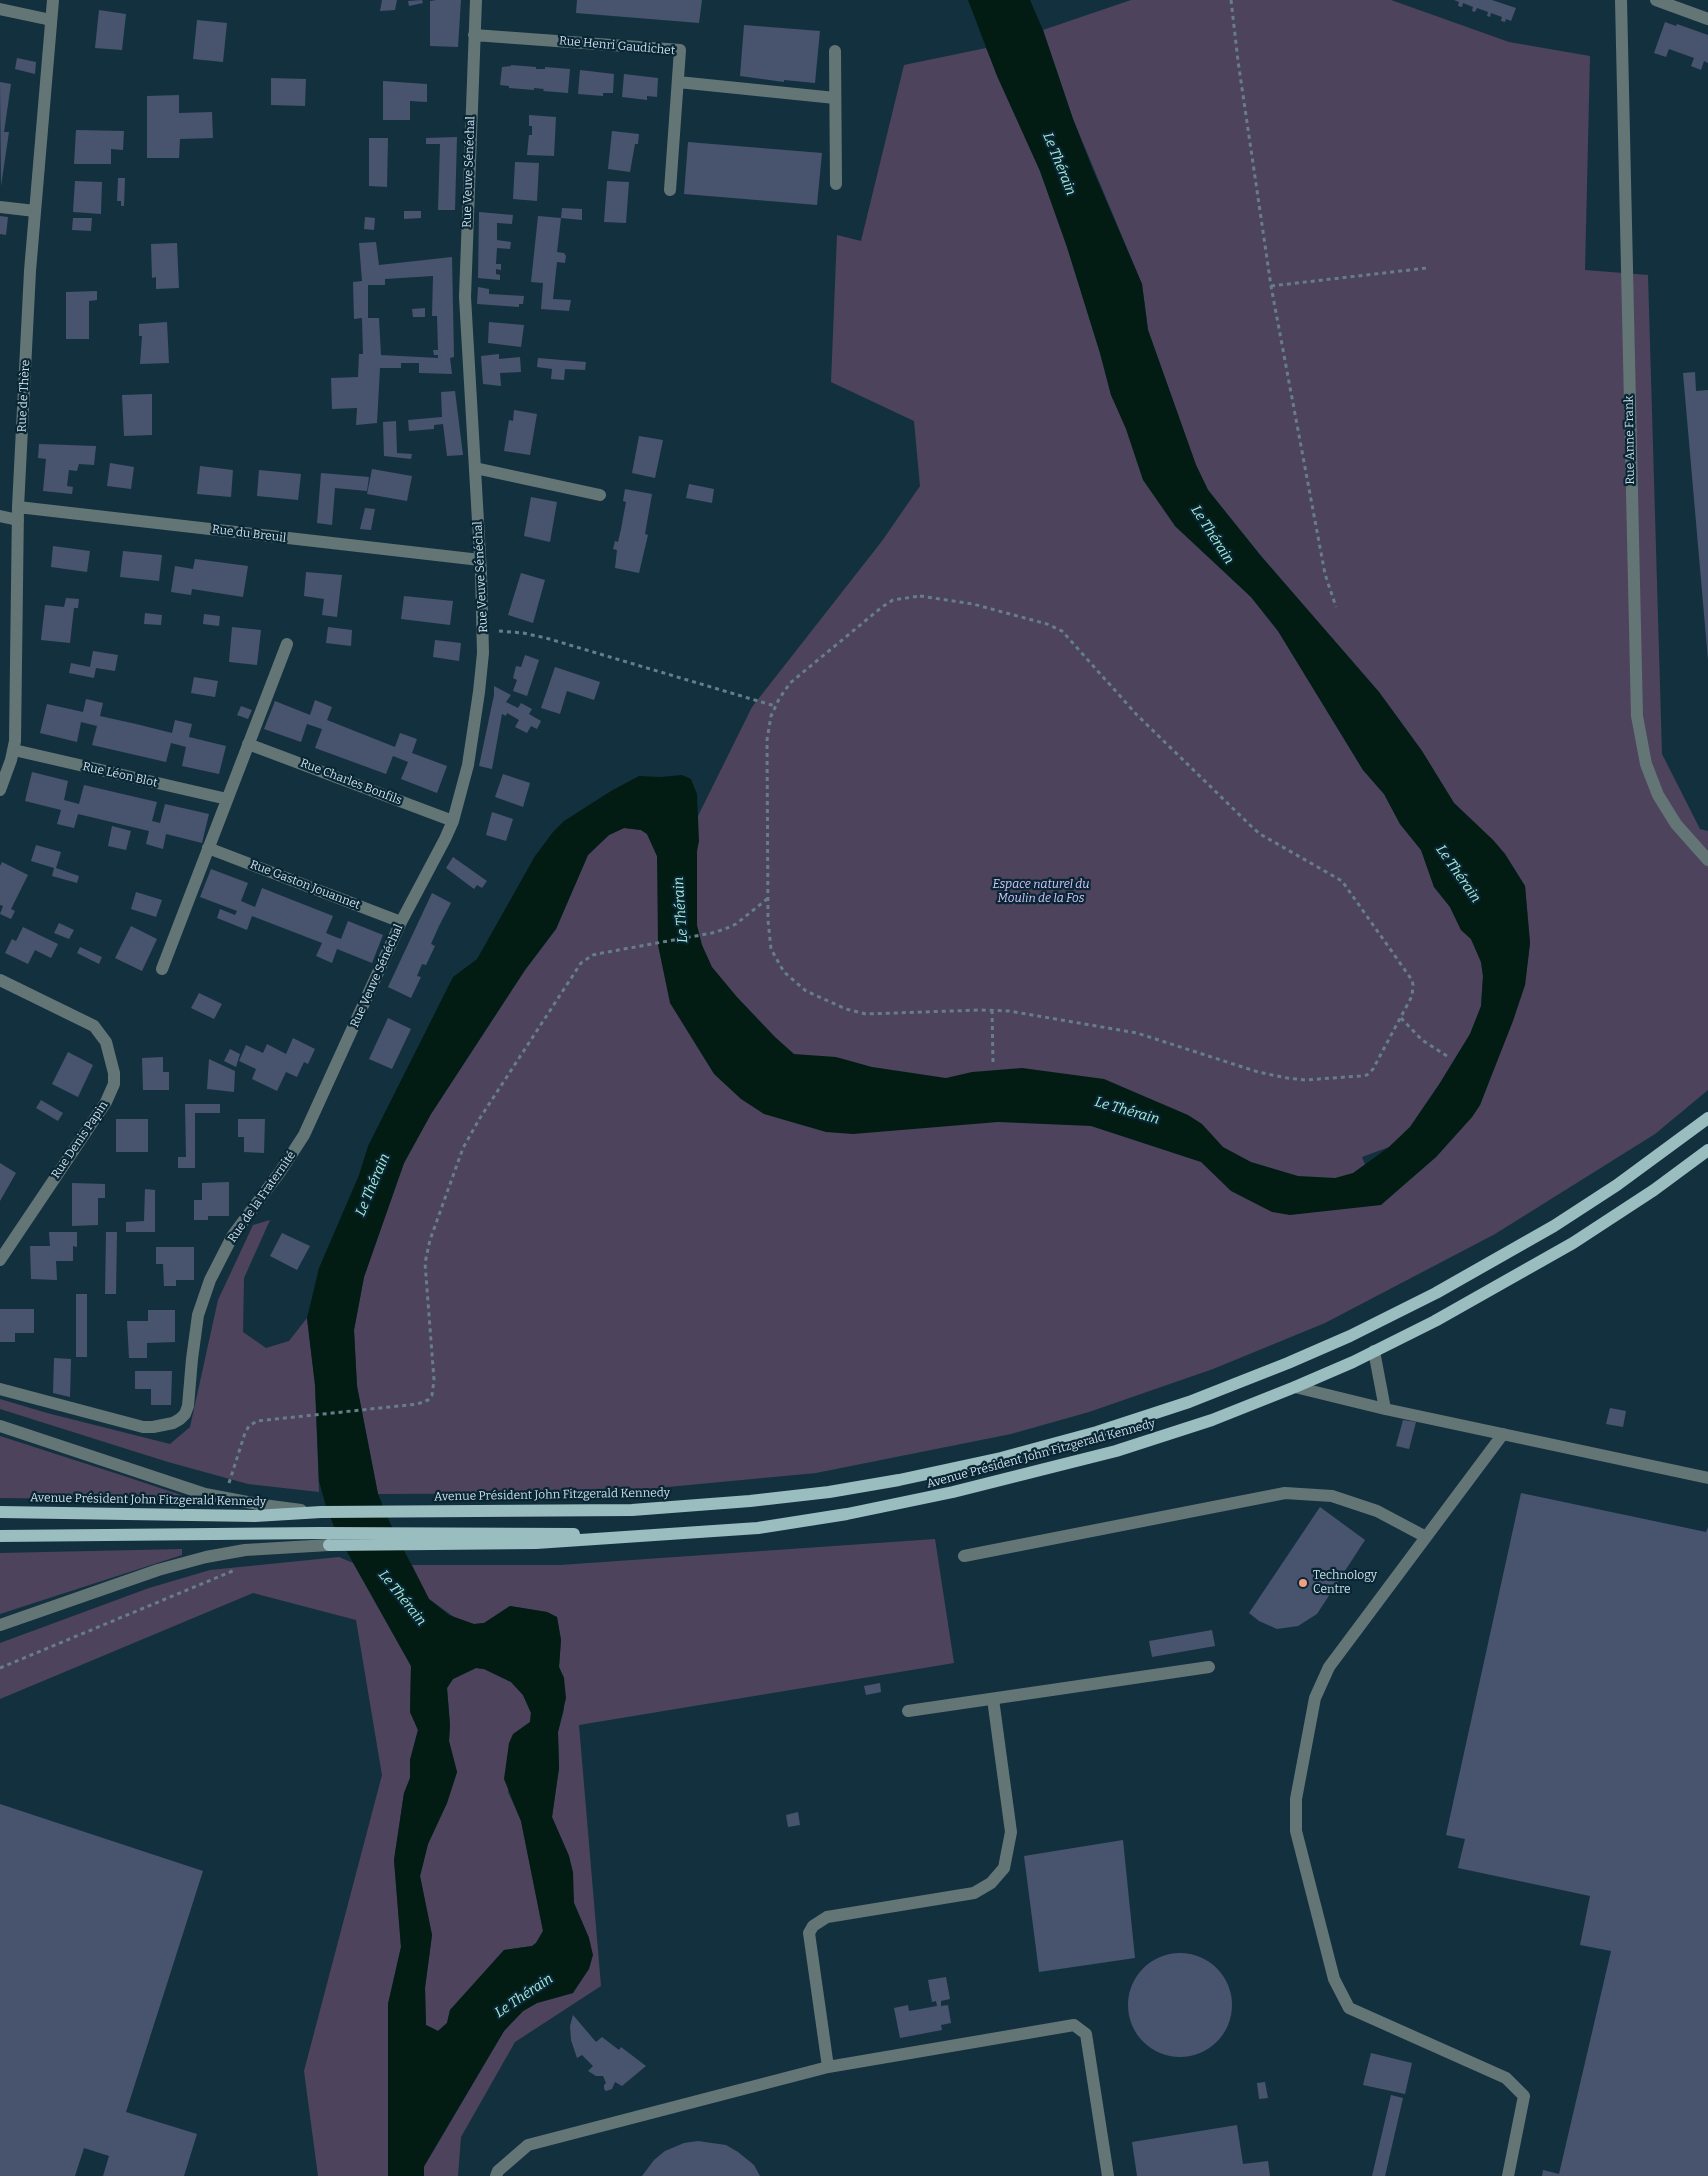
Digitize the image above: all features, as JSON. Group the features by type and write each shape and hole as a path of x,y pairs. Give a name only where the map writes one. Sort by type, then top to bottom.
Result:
{"main road":[{"name":"Avenue Président John Fitzgerald Kennedy","path":"0,1512 255,1516 321,1512 632,1510 787,1497 862,1486 1001,1458 1097,1432 1196,1399 1320,1350 1436,1293 1578,1212 1708,1118"},
{"name":"Avenue Président John Fitzgerald Kennedy","path":"330,1545 512,1532 641,1536 777,1526 953,1492 1143,1443 1212,1420 1295,1387 1374,1352 1495,1289 1565,1248 1633,1204 1708,1150"},
{"name":"Avenue Président John Fitzgerald Kennedy","path":"0,1536 320,1533 400,1539"}],"street":[{"name":"Rue de Thère","path":"0,790 14,750 18,513 35,211 53,0"},
{"name":"Rue Veuve Sénéchal","path":"312,1120 401,922 453,821 468,765 474,730 482,672 484,630 465,297 476,0"},
{"name":"Rue Anne Frank","path":"1621,0 1637,716 1646,764 1658,795 1676,824 1708,860"},
{"path":"1656,0 1708,19"},
{"path":"0,9 51,20"},
{"name":"Rue Henri Gaudichet","path":"474,35 680,50 670,190"},
{"path":"834,51 836,184"},
{"path":"678,82 835,98"},
{"path":"0,207 35,211"},
{"path":"475,468 600,495"},
{"name":"Rue du Breuil","path":"0,516 18,513 480,560"},
{"path":"162,968 287,644"},
{"name":"Rue Charles Bonfils","path":"248,744 453,821"},
{"name":"Rue Léon Blot","path":"14,750 227,799"},
{"name":"Rue Gaston Jouannet","path":"208,848 401,922"},
{"name":"Rue Denis Papin","path":"0,980 94,1026 106,1042 114,1073 114,1084 106,1102 0,1260"},
{"name":"Rue de la Fraternité","path":"0,1389 143,1427 166,1425 180,1420 188,1406 194,1338 198,1316 210,1280 233,1235 285,1165 312,1120"},
{"path":"1374,1352 1385,1409"},
{"path":"1295,1387 1385,1409 1708,1478"},
{"path":"0,1426 183,1487 225,1498 263,1505 321,1512"},
{"path":"1504,1434 1329,1667 1315,1698 1296,1799 1296,1831 1334,1979 1349,2008 1506,2078 1524,2096 1508,2176"},
{"path":"964,1556 1285,1493 1332,1496 1377,1511 1426,1537"},
{"path":"0,1625 158,1570 206,1557 252,1549 330,1545"},
{"path":"908,1711 1208,1666"},
{"path":"828,2067 809,1933 813,1926 827,1917 974,1893 991,1884 1004,1868 1011,1832 993,1699"},
{"path":"496,2176 528,2145 828,2067 1074,2025 1086,2034 1108,2176"}],"path":[{"path":"1231,0 1238,61 1271,286 1325,574 1336,607"},
{"path":"1271,286 1427,268"},
{"path":"920,596 946,599 1055,627 1066,635 1137,715 1252,827 1269,839 1336,876 1347,886 1412,980 1414,991 1412,996 1373,1069 1367,1075 1305,1080 1258,1072 1120,1029 992,1010 866,1014 846,1009 806,991 794,983 776,961 769,936 767,899 767,740 769,724 775,706 790,683 893,600 920,596"},
{"path":"484,630 523,633 546,638 775,706"},
{"path":"225,1498 244,1433 249,1426 264,1420 418,1404 428,1400 432,1394 434,1380 425,1263 426,1252 463,1148 472,1131 582,963 593,955 712,933 736,924 767,899"},
{"path":"992,1010 993,1062"},
{"path":"1401,1018 1422,1040 1447,1056"},
{"path":"0,1668 241,1568"}],"green space":[{"name":"Espace naturel du Moulin de la Fos","path":"1131,0 1391,0 1509,42 1590,56 1585,270 1648,275 1662,754 1700,829 1708,831 1708,1090 1655,1134 1495,1234 1325,1323 1213,1369 1089,1412 1011,1434 816,1473 604,1493 378,1494 357,1386 354,1330 364,1277 404,1163 431,1114 525,970 556,929 588,855 609,835 624,828 641,830 647,834 657,856 698,816 752,707 882,541 920,486 914,421 831,382 837,235 861,241 904,65 986,48 1040,171 1067,247 1111,395 1175,526 1251,597 1278,631 1363,770 1384,794 1400,824 1421,850 1434,887 1450,907 1461,930 1471,939 1481,962 1483,976 1481,1007 1470,1034 1410,1127 1389,1147 1362,1157 1381,1204 1436,1157 1472,1117 1480,1105 1525,985 1530,943 1525,886 1505,854 1454,803 1422,751 1379,692 1261,556 1208,490 1196,465 1148,330 1142,284 1073,119 1043,30"},
{"path":"270,1220 244,1278 243,1332 266,1348 289,1341 307,1318 315,1385 319,1492 248,1484 168,1462 0,1409 0,1399 47,1413 170,1444 190,1427 218,1300 253,1225"},
{"path":"0,1436 124,1476 196,1500 0,1498"},
{"path":"935,1539 954,1663 579,1725 601,1986 515,2042 461,2137 458,2176 424,2176 424,2167 504,2031 523,2011 537,2003 573,1993 589,1938 574,1903 569,1856 552,1817 559,1768 558,1732 564,1710 564,1678 559,1667 561,1640 557,1617 547,1612 510,1606 484,1623 474,1624 458,1620 429,1599 412,1565 560,1565"},
{"path":"182,1549 182,1555 0,1614 0,1553"},
{"path":"339,1557 353,1563 411,1666 410,1712 418,1730 410,1760 410,1778 404,1793 394,1860 401,1947 388,2004 388,2176 318,2176 304,2071 382,1775 356,1620 253,1593 0,1699 0,1643 149,1588 210,1570"},
{"path":"476,1668 484,1669 511,1682 523,1695 531,1713 530,1722 522,1728 508,1792 521,1821 543,1931 532,1946 504,1950 450,2010 447,2023 438,2031 426,2025 425,1988 432,1935 420,1876 428,1844 447,1803 457,1772 449,1741 450,1725 447,1688 453,1679"}],"water":[{"name":"Le Thérain","path":"968,0 1030,0 1043,30 1073,119 1093,170 1142,284 1148,330 1196,465 1208,490 1261,556 1379,692 1422,751 1454,803 1505,854 1525,886 1530,943 1525,985 1480,1105 1472,1117 1436,1157 1381,1205 1290,1215 1272,1212 1231,1191 1201,1162 1091,1126 998,1122 853,1134 826,1132 764,1114 741,1099 714,1074 670,1003 658,945 657,856 647,834 641,830 624,828 609,835 588,855 556,929 525,970 431,1114 404,1163 364,1277 354,1330 357,1386 378,1494 390,1523 429,1599 449,1615 474,1624 484,1623 510,1606 547,1612 557,1617 561,1640 559,1667 564,1678 566,1698 558,1732 559,1768 552,1817 569,1856 573,1872 574,1903 589,1938 593,1955 589,1969 573,1993 537,2003 523,2011 504,2031 424,2166 424,2176 388,2176 388,2004 401,1947 394,1860 404,1793 410,1778 410,1760 418,1730 410,1712 411,1666 336,1532 319,1481 315,1385 307,1318 319,1268 359,1175 368,1146 453,977 477,959 535,856 553,832 564,821 611,791 639,776 682,775 691,779 697,794 699,841 697,851 697,925 702,945 712,967 737,997 794,1054 836,1057 872,1067 946,1078 972,1072 1022,1068 1104,1079 1188,1115 1202,1124 1223,1147 1251,1162 1298,1176 1335,1178 1353,1173 1389,1147 1410,1127 1440,1083 1470,1034 1481,1006 1483,976 1481,962 1471,939 1461,930 1450,907 1434,887 1421,850 1400,824 1384,794 1363,770 1278,631 1251,597 1175,526 1143,480 1126,429 1111,395 1067,247 1040,171 997,76","holes":["476,1668 484,1669 511,1682 523,1695 531,1713 530,1722 513,1734 509,1743 504,1779 521,1821 543,1931 532,1946 504,1950 450,2010 447,2023 438,2031 426,2025 425,1988 432,1935 420,1876 428,1844 447,1803 457,1772 449,1741 450,1725 447,1688 453,1679"]}],"building":[{"path":"382,0 397,0 395,10 380,11"},
{"path":"422,0 423,3 409,6 408,1"},
{"path":"461,0 458,47 430,46 430,1"},
{"path":"577,0 702,0 699,23 576,13"},
{"path":"1454,0 1492,0 1516,8 1511,21 1506,19 1505,22 1501,21 1502,17 1491,13 1490,17 1487,16 1488,12 1477,8 1475,12 1472,11 1473,7 1463,3 1462,7 1458,6 1459,2"},
{"path":"99,10 126,14 122,50 95,48"},
{"path":"197,20 227,23 223,62 193,59"},
{"path":"1665,22 1676,26 1677,24 1708,35 1708,63 1704,61 1701,70 1691,66 1694,58 1669,49 1666,57 1654,53"},
{"path":"744,25 820,31 815,83 784,80 784,82 740,76"},
{"path":"17,58 36,62 35,74 15,69"},
{"path":"511,65 536,67 536,69 545,69 545,67 570,69 568,93 543,91 544,89 534,88 534,90 509,88 509,86 500,85 502,67"},
{"path":"580,70 614,74 613,93 603,93 603,96 578,94"},
{"path":"624,74 658,78 657,97 647,96 647,100 622,97"},
{"path":"271,78 306,79 305,106 271,105"},
{"path":"383,81 427,84 427,102 410,101 410,120 383,120"},
{"path":"0,82 11,84 4,132 9,132 1,186"},
{"path":"179,95 179,113 212,112 213,138 180,139 179,158 147,158 147,96"},
{"path":"529,115 556,117 554,156 527,155 529,135 532,135 532,126 529,126"},
{"path":"76,130 124,131 123,150 111,149 111,164 74,164"},
{"path":"612,131 639,134 638,144 635,144 630,172 608,169"},
{"path":"457,137 455,210 438,210 440,144 426,144 426,138"},
{"path":"369,138 388,138 387,187 369,186"},
{"path":"688,142 822,153 817,205 684,194"},
{"path":"515,162 539,163 537,201 513,199"},
{"path":"118,178 125,178 124,206 121,206 121,201 117,201"},
{"path":"75,181 102,182 101,214 73,212"},
{"path":"607,181 629,182 626,223 604,222"},
{"path":"562,208 582,209 582,220 561,218"},
{"path":"404,211 421,211 421,218 404,219"},
{"path":"479,212 513,215 512,224 497,223 497,240 511,242 510,249 497,248 496,264 501,264 501,270 496,269 496,274 500,275 500,280 478,278"},
{"path":"0,216 8,217 6,235 0,234"},
{"path":"538,216 561,218 557,252 564,253 566,256 565,263 557,262 553,299 571,300 569,311 541,309 543,283 531,282"},
{"path":"365,217 375,218 374,230 364,229"},
{"path":"73,218 92,218 91,231 72,230"},
{"path":"376,242 379,265 452,257 454,357 450,358 452,374 419,373 419,363 401,363 401,368 380,368 377,423 356,425 357,408 332,409 331,378 358,377 359,354 363,354 362,318 354,319 353,282 362,281 359,243","holes":["433,276 432,316 437,316 438,350 433,350 434,355 438,355 438,358 381,355 379,318 368,318 368,285 385,285 385,279"]},
{"path":"177,243 179,288 156,289 156,277 152,278 151,244"},
{"path":"478,287 489,289 489,294 524,296 523,304 519,304 519,307 477,304"},
{"path":"97,291 97,300 89,301 89,339 66,339 66,292"},
{"path":"425,308 425,317 413,317 412,309"},
{"path":"167,322 169,363 140,364 142,336 139,336 139,324"},
{"path":"489,322 524,325 521,347 488,343"},
{"path":"499,354 499,359 520,357 521,372 500,373 501,386 483,384 481,356"},
{"path":"538,358 586,362 585,370 565,369 564,380 551,379 552,369 537,367"},
{"path":"1695,372 1696,391 1708,390 1708,660 1683,373"},
{"path":"455,391 463,455 447,456 443,424 434,425 434,429 409,431 408,420 442,417 441,392"},
{"path":"152,394 152,435 124,436 122,395"},
{"path":"514,410 537,414 530,455 504,451 509,420 513,421"},
{"path":"396,421 397,453 412,454 411,459 384,456 383,422"},
{"path":"639,436 663,440 655,478 632,473"},
{"path":"39,444 96,446 94,465 79,464 77,471 69,470 67,486 73,487 72,494 43,491 46,459 38,458"},
{"path":"110,463 134,467 131,489 107,486"},
{"path":"200,466 233,470 231,497 197,494"},
{"path":"372,469 412,476 407,501 367,494"},
{"path":"259,470 301,474 298,500 257,496"},
{"path":"321,473 369,477 367,491 335,488 332,525 317,523"},
{"path":"689,484 714,489 712,503 686,498"},
{"path":"625,489 652,494 645,534 648,535 639,573 615,568 617,550 613,549 615,541 618,542 621,529 626,502 623,501"},
{"path":"531,497 557,502 550,542 524,536"},
{"path":"365,508 375,509 371,530 360,529"},
{"path":"53,546 90,551 87,572 51,567"},
{"path":"123,551 162,555 159,581 120,577"},
{"path":"195,559 248,566 243,597 192,589 191,595 171,592 175,566 193,569"},
{"path":"306,572 342,575 337,617 322,615 324,599 304,596"},
{"path":"521,573 545,580 533,623 508,615"},
{"path":"404,596 453,601 450,625 401,619"},
{"path":"66,598 79,599 78,608 74,608 70,643 41,640 45,605 64,607"},
{"path":"145,613 162,615 161,625 144,624"},
{"path":"204,614 220,616 219,626 203,624"},
{"path":"232,627 261,630 257,665 229,662"},
{"path":"328,627 352,630 351,646 326,643"},
{"path":"435,640 461,643 459,661 433,657"},
{"path":"93,651 118,655 115,671 96,668 94,678 69,673 71,663 90,667"},
{"path":"525,655 539,660 527,696 513,691 517,680 513,678 516,666 521,667"},
{"path":"555,667 600,682 594,700 567,691 560,714 541,708"},
{"path":"194,677 218,681 215,697 191,693"},
{"path":"494,686 511,695 506,702 518,708 521,703 532,709 529,714 541,721 537,729 531,726 527,733 515,727 519,720 507,713 506,716 502,714 492,769 479,766 494,695"},
{"path":"86,699 103,703 100,716 172,733 175,720 192,724 189,737 226,746 219,774 182,766 186,747 171,743 166,762 92,745 97,726 81,722 77,742 40,733 47,704 83,712"},
{"path":"315,700 332,707 327,720 395,747 400,733 417,739 412,753 447,766 437,793 401,779 408,762 393,756 386,774 315,748 322,729 307,724 301,742 264,729 275,701 310,715"},
{"path":"241,706 252,710 248,719 237,715"},
{"path":"32,772 68,781 64,800 79,804 84,785 157,802 152,821 160,823 165,804 209,814 202,843 166,834 163,849 146,844 149,831 78,814 74,828 57,824 61,810 25,801"},
{"path":"503,774 530,783 523,807 495,797"},
{"path":"492,812 513,819 506,841 486,835"},
{"path":"112,826 131,831 126,850 108,846"},
{"path":"36,845 61,852 56,868 79,876 77,883 52,876 54,868 31,861"},
{"path":"453,857 487,881 482,888 477,885 474,889 446,868"},
{"path":"2,862 28,875 11,909 15,911 11,919 0,914 3,906 0,905 0,866"},
{"path":"211,869 248,883 241,901 255,907 262,888 333,916 326,933 333,936 341,939 348,921 383,935 372,963 337,949 332,963 316,956 322,943 252,916 247,930 217,918 220,909 235,915 237,911 200,897"},
{"path":"136,892 162,900 156,917 131,909"},
{"path":"432,893 451,903 431,944 435,946 426,965 422,964 417,976 421,977 411,998 388,987"},
{"path":"59,923 74,930 69,939 54,933"},
{"path":"131,926 157,939 142,971 115,958"},
{"path":"23,927 58,944 51,958 35,950 28,964 5,953 12,939 16,941"},
{"path":"80,947 102,957 99,964 77,953"},
{"path":"199,993 222,1004 214,1019 191,1008"},
{"path":"388,1018 411,1029 392,1069 369,1059"},
{"path":"293,1038 315,1049 308,1064 304,1062 297,1077 286,1072 277,1091 252,1079 256,1069 239,1061 246,1045 263,1053 267,1044 286,1054"},
{"path":"230,1049 240,1054 236,1067 224,1061"},
{"path":"68,1052 93,1065 78,1097 52,1084"},
{"path":"163,1057 163,1072 169,1072 169,1090 143,1090 142,1058"},
{"path":"209,1059 235,1071 234,1092 207,1089"},
{"path":"41,1100 63,1113 58,1121 36,1108"},
{"path":"185,1104 220,1104 220,1113 195,1113 195,1168 178,1168 178,1157 186,1157"},
{"path":"116,1119 148,1119 148,1152 116,1152"},
{"path":"238,1119 265,1119 264,1153 244,1152 244,1137 238,1137"},
{"path":"0,1163 16,1173 0,1201"},
{"path":"229,1182 229,1216 208,1216 208,1220 194,1220 194,1200 202,1200 202,1183"},
{"path":"72,1183 105,1184 105,1198 98,1198 98,1225 72,1226"},
{"path":"145,1189 155,1190 155,1232 126,1232 126,1222 144,1221"},
{"path":"49,1232 77,1232 77,1247 73,1246 73,1261 56,1261 57,1280 31,1279 30,1246 50,1246"},
{"path":"106,1232 117,1232 116,1294 105,1294"},
{"path":"282,1233 310,1246 297,1270 270,1256"},
{"path":"156,1247 194,1247 194,1280 176,1280 176,1286 164,1286 163,1264 156,1264"},
{"path":"76,1294 87,1294 87,1357 76,1357"},
{"path":"0,1309 34,1309 34,1333 15,1333 15,1342 0,1342"},
{"path":"148,1310 175,1310 175,1342 147,1343 147,1358 129,1358 127,1321 148,1321"},
{"path":"54,1358 71,1359 70,1397 53,1393"},
{"path":"135,1371 172,1371 171,1405 151,1405 151,1389 135,1389"},
{"path":"1610,1408 1626,1411 1623,1427 1606,1424"},
{"path":"1403,1420 1416,1422 1409,1449 1396,1446"},
{"path":"1521,1493 1706,1532 1708,1527 1708,2176 1542,2176 1543,2170 1559,2174 1611,1951 1580,1945 1590,1896 1458,1868 1465,1839 1446,1835"},
{"name":"Technology Centre","path":"1320,1507 1365,1540 1317,1614 1298,1626 1277,1629 1259,1621 1249,1613"},
{"path":"1212,1630 1215,1646 1152,1657 1149,1641"},
{"path":"880,1683 881,1692 866,1695 864,1686"},
{"path":"0,1804 203,1871 126,2112 197,2134 184,2176 103,2176 109,2156 84,2148 75,2176 0,2176"},
{"path":"798,1812 800,1825 788,1827 786,1815"},
{"path":"1123,1840 1135,1958 1039,1972 1024,1856"},
{"path":"1180,1953 1200,1957 1217,1968 1228,1985 1232,2005 1228,2025 1217,2042 1200,2053 1180,2057 1160,2053 1143,2042 1132,2025 1128,2005 1132,1985 1143,1968 1160,1957"},
{"path":"946,1977 950,1999 941,2001 941,2006 948,2005 951,2023 941,2025 942,2030 900,2038 894,2008 908,2005 909,2011 937,2006 936,2001 932,2002 928,1980"},
{"path":"573,2015 596,2042 602,2037 619,2050 621,2047 646,2066 622,2086 615,2082 612,2089 606,2091 604,2085 606,2083 603,2076 596,2076 588,2071 593,2066 582,2055 577,2058 571,2040 570,2026"},
{"path":"1371,2053 1412,2063 1405,2094 1363,2085"},
{"path":"1265,2082 1268,2098 1259,2099 1257,2083"},
{"path":"1391,2095 1403,2098 1385,2176 1372,2176"},
{"path":"1237,2125 1243,2164 1268,2161 1270,2176 1137,2176 1132,2142"},
{"path":"698,2141 726,2145 754,2165 760,2176 642,2176 654,2160 665,2151 684,2143"}],"place":[{"name":"Technology Centre","path":"1303,1583"}]}
